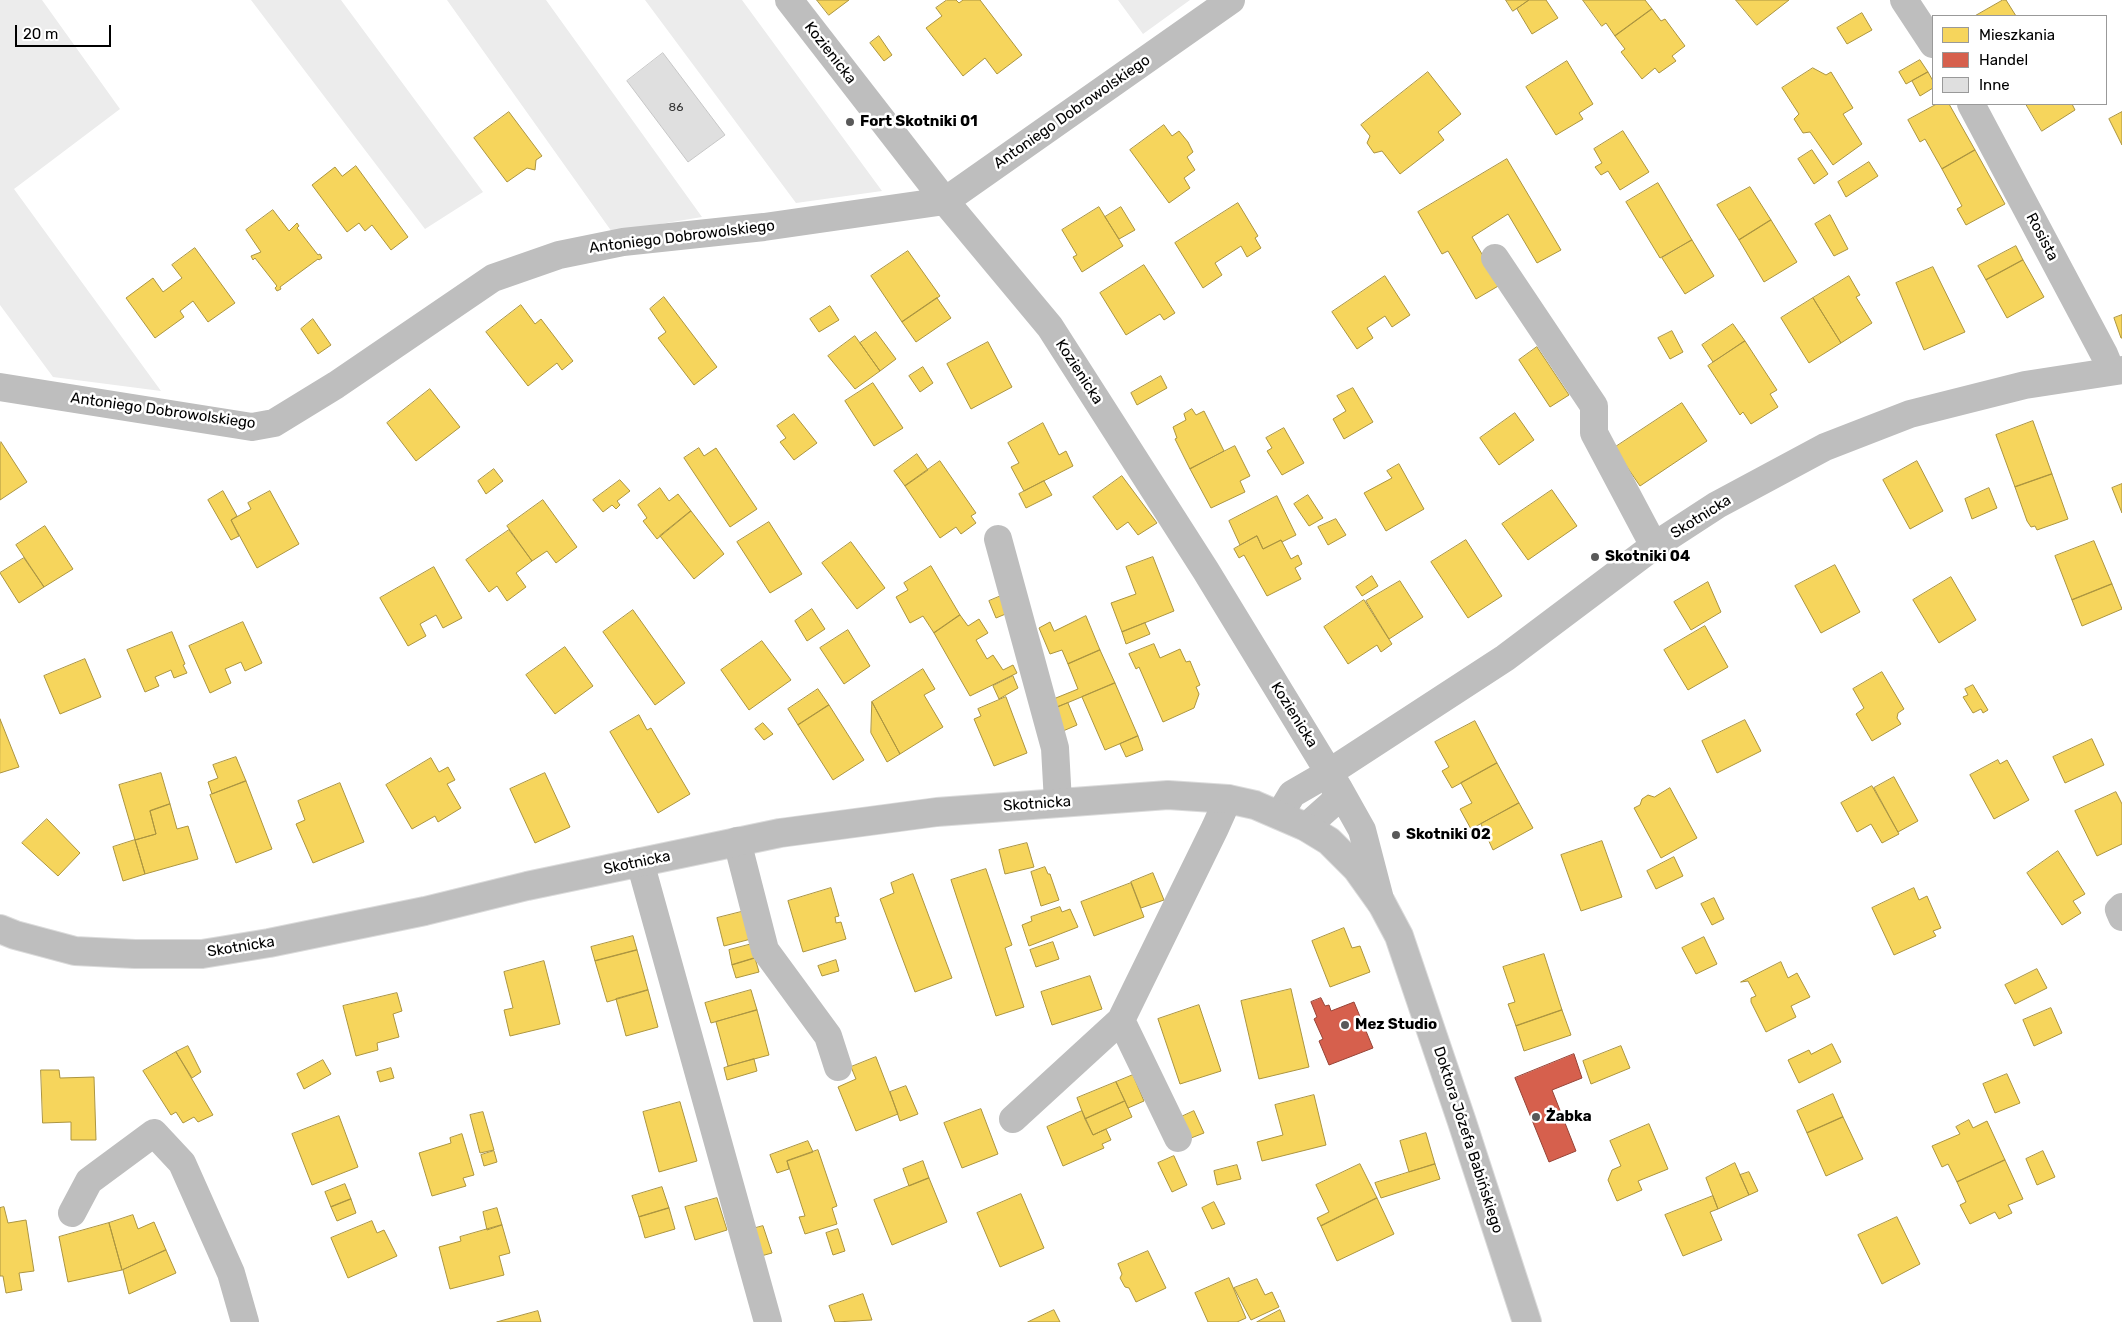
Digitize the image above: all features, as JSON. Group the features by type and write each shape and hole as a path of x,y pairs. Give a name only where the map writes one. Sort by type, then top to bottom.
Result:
{"street":[{"name":"Kozienicka","path":"789,0 945,201 1050,328 1206,571 1334,780"},
{"name":"Antoniego Dobrowolskiego","path":"0,387 252,427 274,423 336,386 493,278 559,255 623,242 764,227 945,201 1231,0"},
{"path":"1904,0 1932,42"},
{"name":"Rosista","path":"1972,105 2099,345 2116,371"},
{"path":"1495,258 1594,406 1594,433 1654,546"},
{"name":"Skotnicka","path":"1280,814 1292,794 1334,780 1505,658 1654,546 1717,505 1825,447 1902,417 2025,385 2116,371"},
{"path":"998,540 1055,748 1058,802"},
{"path":"1334,780 1362,830 1382,904"},
{"name":"Skotnicka","path":"1306,827 1334,803 1334,780"},
{"name":"Skotnicka","path":"0,929 15,936 76,951 202,954 269,943 406,915 527,886 780,833 937,812 1168,795 1228,799 1255,805 1280,814 1306,827 1336,848 1356,869 1382,904"},
{"path":"1013,1119 1121,1020 1216,828 1228,799"},
{"path":"737,841 765,950 828,1036 838,1067"},
{"path":"640,862 768,1322"},
{"name":"Doktora Józefa Babińskiego","path":"1382,904 1412,969 1527,1322"},
{"path":"2122,907 2119,910 2122,917"},
{"path":"1121,1020 1178,1138"},
{"path":"72,1213 89,1181 154,1133 182,1163 230,1273 245,1322"}],"shaded area":[{"path":"0,0 42,0 120,109 14,189 161,391 53,377 0,305"},
{"path":"251,0 341,0 483,192 425,229"},
{"path":"447,0 546,0 702,217 612,232"},
{"path":"645,0 742,0 882,191 796,203"},
{"path":"1118,0 1190,0 1143,34"}],"building: Mieszkania":[{"path":"817,0 849,0 829,15"},
{"path":"947,0 956,0 959,3 963,0 980,0 1022,55 997,74 985,58 963,76 926,28 942,16 936,8"},
{"path":"1506,0 1529,0 1513,11"},
{"path":"1529,0 1546,0 1558,18 1532,34 1517,9"},
{"path":"1583,0 1645,0 1652,9 1615,36 1606,23 1602,26"},
{"path":"1736,0 1789,0 1757,25"},
{"path":"2006,0 2015,15 1977,15"},
{"path":"1652,9 1661,21 1665,19 1685,46 1672,56 1676,61 1659,73 1655,68 1642,79 1621,52 1625,49 1615,36"},
{"path":"1862,13 1872,30 1847,44 1837,28"},
{"path":"879,36 892,55 884,61 870,43"},
{"path":"1920,60 1928,72 1906,84 1899,72"},
{"path":"1567,61 1593,104 1579,113 1583,119 1556,135 1526,87"},
{"path":"1813,68 1826,75 1831,72 1853,108 1843,114 1862,144 1833,165 1810,132 1803,133 1794,119 1799,114 1782,88"},
{"path":"1428,72 1461,114 1438,132 1444,140 1400,174 1382,151 1374,153 1367,143 1370,136 1361,125"},
{"path":"1928,72 1932,79 1932,89 1920,96 1912,81"},
{"path":"1935,105 1950,105 1975,150 1942,169 1925,139 1920,142 1908,120"},
{"path":"2027,105 2072,105 2075,110 2042,131"},
{"path":"509,112 542,156 536,160 535,170 527,168 507,182 474,138"},
{"path":"2122,112 2122,145 2109,119"},
{"path":"1164,125 1172,136 1179,131 1188,142 1193,152 1187,157 1195,170 1184,178 1190,188 1169,203 1130,150"},
{"path":"1623,131 1649,172 1620,190 1608,171 1601,175 1595,167 1602,163 1594,149"},
{"path":"1812,150 1828,174 1814,184 1798,159"},
{"path":"1975,150 2005,204 1966,225 1957,209 1962,206 1942,169"},
{"path":"1507,159 1561,250 1537,263 1508,214 1472,237 1500,285 1476,299 1448,251 1442,254 1418,212"},
{"path":"1869,162 1878,176 1846,197 1838,182"},
{"path":"356,166 408,237 391,250 372,225 365,231 359,223 347,232 312,185 335,167 342,176"},
{"path":"1658,183 1692,240 1660,258 1626,202"},
{"path":"1750,187 1771,220 1739,240 1717,205"},
{"path":"1238,203 1258,236 1255,238 1261,248 1247,257 1241,246 1215,263 1222,275 1203,288 1175,243"},
{"path":"1099,207 1123,246 1082,272 1073,257 1077,255 1062,230"},
{"path":"1121,207 1135,230 1119,239 1105,217"},
{"path":"273,210 289,231 297,223 299,226 297,228 322,258 318,259 277,291 275,288 277,286 255,258 253,260 251,256 261,252 246,230"},
{"path":"1830,215 1848,249 1834,256 1815,224"},
{"path":"1771,220 1797,262 1764,282 1739,240"},
{"path":"1692,240 1714,276 1685,294 1662,258"},
{"path":"2016,246 2023,260 1986,280 1978,266"},
{"path":"195,248 235,303 208,322 193,301 180,311 184,317 155,338 126,298 153,278 163,292 182,278 172,265"},
{"path":"908,251 940,296 902,322 871,276"},
{"path":"2023,260 2044,297 2007,318 1986,280"},
{"path":"1144,265 1175,313 1164,320 1160,314 1126,335 1100,293"},
{"path":"1933,267 1965,332 1924,350 1896,283"},
{"path":"1385,276 1410,315 1392,327 1385,316 1367,328 1373,338 1357,349 1332,312"},
{"path":"1849,276 1860,295 1856,297 1872,323 1841,343 1813,298"},
{"path":"664,297 717,367 694,385 658,338 666,332 650,309"},
{"path":"937,298 951,318 916,342 902,322"},
{"path":"1813,298 1841,343 1809,363 1781,318"},
{"path":"521,305 535,324 541,319 573,361 562,370 557,363 528,386 486,332"},
{"path":"830,306 839,320 819,332 810,319"},
{"path":"2122,315 2122,338 2121,338 2114,318"},
{"path":"313,319 331,345 318,354 301,329"},
{"path":"1733,324 1745,341 1713,362 1702,345"},
{"path":"1672,331 1683,352 1670,359 1658,338"},
{"path":"876,332 896,359 880,371 860,343"},
{"path":"855,336 880,371 855,389 828,356"},
{"path":"1745,341 1777,390 1770,394 1778,407 1751,424 1743,412 1740,415 1708,366"},
{"path":"988,342 1012,387 971,409 947,364"},
{"path":"1537,347 1569,395 1550,407 1519,360"},
{"path":"923,367 933,383 920,392 909,376"},
{"path":"1161,376 1167,388 1137,405 1131,393"},
{"path":"873,383 903,428 874,446 845,401"},
{"path":"1353,388 1373,422 1344,439 1333,419 1346,411 1337,396"},
{"path":"430,389 460,427 416,461 387,423"},
{"path":"1682,403 1707,441 1640,486 1614,448"},
{"path":"1192,409 1196,415 1204,411 1224,451 1190,469 1175,439 1177,438 1173,427 1186,420 1184,414"},
{"path":"1515,413 1534,440 1499,465 1480,438"},
{"path":"794,414 817,443 794,460 780,442 786,438 777,426"},
{"path":"2033,421 2052,474 2015,487 1996,435"},
{"path":"1043,423 1059,455 1066,451 1073,466 1024,491 1011,467 1019,463 1008,443"},
{"path":"1284,428 1304,463 1282,475 1267,451 1272,448 1266,438"},
{"path":"0,443 27,482 0,500"},
{"path":"1235,446 1250,476 1240,481 1245,492 1211,508 1190,469"},
{"path":"699,448 704,456 716,448 757,509 730,527 684,458"},
{"path":"917,454 928,470 905,486 894,471"},
{"path":"940,461 976,513 971,516 976,523 961,534 956,527 940,538 905,486"},
{"path":"1917,461 1943,511 1910,529 1883,480"},
{"path":"1399,464 1424,509 1386,531 1364,493 1392,478 1387,471"},
{"path":"494,469 503,481 486,494 478,481"},
{"path":"2052,474 2068,519 2037,530 2035,526 2031,527 2027,521 2015,487"},
{"path":"1122,476 1157,523 1138,535 1128,522 1117,530 1093,497"},
{"path":"620,480 630,491 617,501 620,505 616,509 612,505 603,512 593,500"},
{"path":"1044,481 1052,495 1026,508 1019,494"},
{"path":"2122,484 2122,513 2112,488"},
{"path":"660,488 669,501 678,494 691,511 657,539 643,521 647,518 638,505"},
{"path":"1989,488 1997,508 1972,519 1965,499"},
{"path":"1552,490 1577,526 1528,560 1502,524"},
{"path":"223,491 237,516 231,520 239,536 231,540 208,500"},
{"path":"270,491 299,544 257,568 231,520 251,509 248,503"},
{"path":"1308,495 1323,518 1309,526 1294,504"},
{"path":"1277,496 1296,535 1263,549 1257,536 1240,545 1229,521"},
{"path":"543,500 577,547 556,563 547,551 532,561 507,526"},
{"path":"691,511 724,554 694,579 660,536"},
{"path":"1336,519 1346,535 1328,545 1318,527"},
{"path":"769,522 802,574 770,593 737,542"},
{"path":"45,526 73,569 44,587 16,545"},
{"path":"509,530 532,561 516,573 526,587 507,601 497,586 489,592 466,560"},
{"path":"1257,536 1263,549 1281,540 1291,559 1298,555 1302,564 1295,568 1301,579 1267,596 1244,555 1239,558 1234,549"},
{"path":"1466,540 1502,596 1468,618 1431,562"},
{"path":"2094,541 2112,584 2072,600 2055,556"},
{"path":"851,542 885,588 857,609 822,563"},
{"path":"1153,557 1174,611 1122,632 1111,603 1136,594 1126,567"},
{"path":"24,558 44,587 19,603 0,573"},
{"path":"1835,565 1860,612 1821,633 1795,586"},
{"path":"931,566 960,615 934,633 923,616 910,623 896,597 908,590 904,583"},
{"path":"434,567 462,618 443,628 436,615 420,624 426,636 408,646 380,598"},
{"path":"1372,576 1378,586 1362,596 1356,587"},
{"path":"1951,577 1976,620 1939,643 1913,600"},
{"path":"1400,581 1423,617 1389,639 1366,601"},
{"path":"1708,582 1721,612 1691,630 1674,602"},
{"path":"2112,584 2122,609 2082,626 2072,600"},
{"path":"1001,596 1008,613 996,618 989,601"},
{"path":"1364,600 1392,644 1381,652 1377,645 1348,664 1324,627"},
{"path":"812,609 825,629 807,641 795,621"},
{"path":"633,610 685,683 655,705 603,632"},
{"path":"960,615 968,626 979,619 988,633 976,640 987,659 993,655 1003,670 1013,665 1017,673 970,696 934,633"},
{"path":"1086,616 1100,650 1068,664 1062,650 1050,654 1039,628 1050,622 1054,631"},
{"path":"243,622 262,663 245,671 241,662 225,669 231,683 210,693 189,646"},
{"path":"1145,623 1150,634 1126,644 1122,632"},
{"path":"1705,626 1728,667 1688,690 1664,650"},
{"path":"848,630 870,666 844,684 820,648"},
{"path":"172,632 187,673 174,678 171,670 155,677 159,686 145,692 127,650"},
{"path":"762,641 791,680 749,710 721,670"},
{"path":"1154,644 1160,658 1180,649 1186,662 1190,661 1200,685 1196,687 1199,694 1194,708 1163,722 1139,667 1136,669 1129,654"},
{"path":"565,647 593,686 555,714 526,675"},
{"path":"1100,650 1115,683 1055,708 1051,700 1078,689 1068,664"},
{"path":"85,659 101,697 60,714 44,676"},
{"path":"923,669 935,689 924,695 943,727 900,754 872,702"},
{"path":"1882,672 1904,709 1898,713 1897,718 1901,724 1872,741 1856,714 1864,708 1853,689"},
{"path":"1013,676 1018,688 999,699 993,686"},
{"path":"1115,683 1138,736 1105,750 1082,697"},
{"path":"1973,685 1988,710 1983,713 1981,709 1973,713 1963,697 1968,695 1965,689"},
{"path":"818,689 829,705 798,725 788,709"},
{"path":"1006,697 1027,753 994,766 974,719 981,716 978,709"},
{"path":"872,702 900,754 887,762 871,733"},
{"path":"1068,703 1077,725 1063,731 1055,708"},
{"path":"829,705 864,760 833,780 798,725"},
{"path":"639,715 647,730 651,728 690,794 658,813 610,732"},
{"path":"0,719 19,767 0,773"},
{"path":"1745,720 1761,751 1717,773 1702,741"},
{"path":"1475,721 1497,763 1452,788 1442,771 1449,767 1435,742"},
{"path":"763,723 773,734 764,740 755,729"},
{"path":"1138,736 1143,750 1126,757 1120,744"},
{"path":"2092,739 2104,765 2065,783 2053,757"},
{"path":"236,757 246,781 212,794 208,782 218,778 213,765"},
{"path":"431,758 439,772 448,767 455,780 447,784 461,808 438,822 435,816 412,829 386,785"},
{"path":"1998,760 2000,764 2007,760 2029,800 1994,819 1970,775"},
{"path":"1497,763 1519,803 1471,829 1460,809 1472,803 1461,783"},
{"path":"161,773 170,804 150,811 156,834 135,840 119,785"},
{"path":"545,773 570,827 535,843 510,789"},
{"path":"1894,777 1918,821 1898,832 1874,788"},
{"path":"246,781 272,849 236,863 210,795"},
{"path":"340,783 364,842 313,863 296,824 305,820 298,801"},
{"path":"1872,786 1899,834 1882,843 1871,824 1857,832 1841,803"},
{"path":"1670,788 1697,838 1661,858 1634,808 1640,805 1642,799 1648,795 1654,797"},
{"path":"2116,792 2122,804 2122,844 2097,856 2075,811"},
{"path":"1519,803 1533,828 1493,850 1481,824"},
{"path":"170,804 177,829 188,826 198,859 145,874 135,840 156,834 150,811"},
{"path":"47,819 80,853 58,876 22,843"},
{"path":"135,840 145,874 123,881 113,847"},
{"path":"1602,841 1622,897 1581,911 1561,855"},
{"path":"1027,843 1034,867 1005,874 999,850"},
{"path":"2058,851 2085,894 2073,901 2081,913 2062,925 2027,873"},
{"path":"1674,857 1683,876 1656,889 1647,871"},
{"path":"1045,867 1048,874 1050,874 1059,900 1041,906 1031,872"},
{"path":"986,869 1012,945 1005,948 1024,1007 996,1016 951,880"},
{"path":"1153,873 1164,900 1141,908 1131,882"},
{"path":"913,874 952,978 915,992 880,899 894,893 891,883"},
{"path":"1131,883 1144,917 1094,936 1081,902"},
{"path":"831,888 839,916 835,917 836,923 841,922 846,939 803,952 788,901"},
{"path":"1914,888 1919,900 1927,896 1941,928 1933,931 1936,936 1894,955 1872,908"},
{"path":"1714,898 1724,919 1712,925 1701,904"},
{"path":"1060,907 1062,912 1070,909 1078,927 1029,946 1022,925 1032,921 1031,917"},
{"path":"745,911 751,939 724,946 717,918"},
{"path":"1344,928 1352,948 1360,946 1370,972 1330,987 1312,941"},
{"path":"633,936 637,950 595,961 591,947"},
{"path":"1704,937 1717,964 1696,974 1682,948"},
{"path":"1053,942 1059,959 1036,967 1030,950"},
{"path":"752,944 755,958 732,965 729,950"},
{"path":"637,950 648,990 607,1002 595,961"},
{"path":"1544,954 1562,1010 1516,1026 1508,1004 1515,1002 1503,967"},
{"path":"755,958 759,972 736,978 732,965"},
{"path":"836,960 839,971 822,976 818,966"},
{"path":"544,961 560,1024 510,1036 504,1010 513,1008 504,972"},
{"path":"1781,962 1788,978 1797,973 1810,997 1791,1006 1796,1017 1766,1032 1751,1002 1751,998 1756,996 1748,981 1741,982"},
{"path":"2037,969 2047,988 2015,1004 2005,985"},
{"path":"1090,976 1102,1009 1052,1025 1041,992"},
{"path":"1291,989 1309,1067 1259,1079 1241,1001"},
{"path":"648,990 658,1027 626,1036 616,999"},
{"path":"751,990 757,1010 711,1023 705,1003"},
{"path":"397,993 402,1011 393,1014 399,1037 377,1043 378,1050 356,1056 343,1006"},
{"path":"1199,1005 1221,1071 1180,1084 1158,1019"},
{"path":"2051,1008 2062,1033 2034,1046 2023,1020"},
{"path":"757,1010 769,1055 728,1066 716,1022"},
{"path":"1562,1010 1571,1035 1524,1051 1516,1026"},
{"path":"1832,1044 1841,1062 1799,1083 1788,1060 1809,1050 1811,1054"},
{"path":"188,1046 201,1072 192,1078 176,1052"},
{"path":"1621,1046 1630,1068 1591,1084 1583,1061"},
{"path":"176,1052 213,1115 198,1122 194,1117 183,1123 176,1112 171,1115 143,1071"},
{"path":"876,1057 898,1114 856,1131 838,1087 856,1079 851,1067"},
{"path":"754,1059 757,1071 727,1080 724,1068"},
{"path":"323,1060 331,1074 304,1089 297,1074"},
{"path":"391,1068 394,1078 380,1082 377,1072"},
{"path":"41,1070 59,1070 60,1078 94,1077 96,1140 71,1140 71,1122 43,1123"},
{"path":"2007,1074 2020,1103 1995,1113 1983,1084"},
{"path":"1133,1075 1144,1101 1128,1108 1116,1082"},
{"path":"1116,1082 1125,1101 1085,1119 1077,1098"},
{"path":"906,1086 918,1114 900,1121 890,1092"},
{"path":"1833,1094 1843,1117 1807,1133 1797,1111"},
{"path":"1314,1095 1326,1145 1262,1161 1257,1142 1283,1135 1275,1105"},
{"path":"1125,1101 1132,1117 1093,1135 1085,1119"},
{"path":"680,1102 697,1161 659,1172 643,1112"},
{"path":"981,1109 998,1154 962,1168 944,1123"},
{"path":"1082,1111 1093,1135 1106,1129 1111,1140 1102,1144 1104,1148 1063,1166 1047,1127"},
{"path":"1194,1111 1204,1133 1191,1138 1181,1117"},
{"path":"483,1112 494,1150 480,1153 470,1115"},
{"path":"339,1116 358,1167 312,1185 292,1134"},
{"path":"1843,1117 1863,1159 1826,1176 1807,1133"},
{"path":"1969,1120 1973,1128 1987,1121 2005,1160 1957,1182 1948,1164 1942,1167 1932,1146 1960,1134 1956,1127"},
{"path":"1649,1124 1668,1169 1638,1181 1642,1190 1617,1201 1608,1180 1612,1170 1621,1166 1610,1141"},
{"path":"1426,1133 1435,1164 1409,1172 1400,1141"},
{"path":"462,1134 474,1175 463,1178 466,1186 432,1196 419,1153 451,1143 450,1138"},
{"path":"808,1141 813,1152 787,1161 789,1169 777,1173 770,1155"},
{"path":"818,1150 837,1206 832,1208 837,1224 805,1234 799,1217 805,1216 787,1161"},
{"path":"494,1151 497,1162 484,1166 481,1155"},
{"path":"2043,1151 2055,1177 2037,1185 2026,1159"},
{"path":"1174,1156 1187,1185 1172,1192 1158,1163"},
{"path":"2005,1160 2023,1199 2008,1205 2012,1213 1999,1219 1995,1212 1970,1224 1960,1205 1966,1202 1957,1182"},
{"path":"923,1161 929,1178 909,1186 903,1169"},
{"path":"1735,1163 1749,1195 1718,1209 1706,1178"},
{"path":"1360,1164 1377,1198 1321,1226 1317,1218 1329,1212 1316,1185"},
{"path":"1435,1164 1440,1179 1381,1198 1375,1183"},
{"path":"1237,1165 1241,1179 1217,1185 1214,1171"},
{"path":"1749,1172 1758,1191 1749,1195 1740,1175"},
{"path":"929,1178 947,1222 892,1245 874,1200"},
{"path":"345,1184 351,1199 331,1207 325,1192"},
{"path":"662,1187 669,1208 639,1217 632,1196"},
{"path":"1021,1194 1044,1248 1000,1267 977,1213"},
{"path":"1713,1196 1718,1209 1710,1212 1722,1240 1683,1256 1665,1215"},
{"path":"717,1198 727,1230 695,1240 685,1207"},
{"path":"1377,1198 1394,1234 1337,1261 1321,1226"},
{"path":"351,1199 356,1213 337,1221 331,1207"},
{"path":"1214,1202 1225,1224 1212,1229 1202,1208"},
{"path":"4,1207 8,1223 26,1220 34,1271 19,1273 22,1290 6,1293 3,1276 0,1276 0,1208"},
{"path":"497,1208 502,1225 487,1230 483,1212"},
{"path":"669,1208 675,1229 645,1238 639,1217"},
{"path":"133,1215 138,1229 154,1222 166,1250 122,1270 109,1223"},
{"path":"1897,1217 1920,1264 1882,1284 1858,1235"},
{"path":"372,1221 377,1233 384,1230 397,1256 348,1278 331,1238"},
{"path":"109,1223 122,1270 68,1282 59,1237"},
{"path":"502,1225 510,1253 499,1256 504,1275 450,1289 439,1247 461,1241 460,1237"},
{"path":"763,1226 772,1253 761,1256 752,1229"},
{"path":"838,1229 845,1251 833,1255 826,1233"},
{"path":"166,1250 176,1273 129,1294 123,1270"},
{"path":"1148,1251 1166,1288 1136,1302 1129,1288 1125,1287 1120,1278 1122,1274 1118,1264"},
{"path":"1229,1278 1246,1318 1237,1322 1208,1322 1195,1293"},
{"path":"1257,1279 1265,1295 1272,1292 1279,1307 1251,1320 1234,1288"},
{"path":"863,1294 872,1320 835,1322 829,1306"},
{"path":"1054,1310 1060,1322 1028,1322"},
{"path":"1280,1310 1285,1322 1257,1322"},
{"path":"538,1311 541,1322 497,1322"}],"building: Handel":[{"path":"1321,998 1325,1006 1329,1005 1331,1011 1354,1002 1373,1048 1329,1065 1319,1041 1323,1039 1314,1019 1317,1017 1311,1002"},
{"path":"1574,1054 1582,1078 1552,1090 1576,1151 1549,1162 1515,1078"}],"building: Inne":[{"path":"663,53 725,135 688,162 627,81"}],"place":[{"name":"Fort Skotniki 01","path":"850,122"},
{"name":"Skotniki 04","path":"1595,557"},
{"name":"Skotniki 02","path":"1396,835"},
{"name":"Mez Studio","path":"1345,1025"},
{"name":"Żabka","path":"1536,1117"}]}
